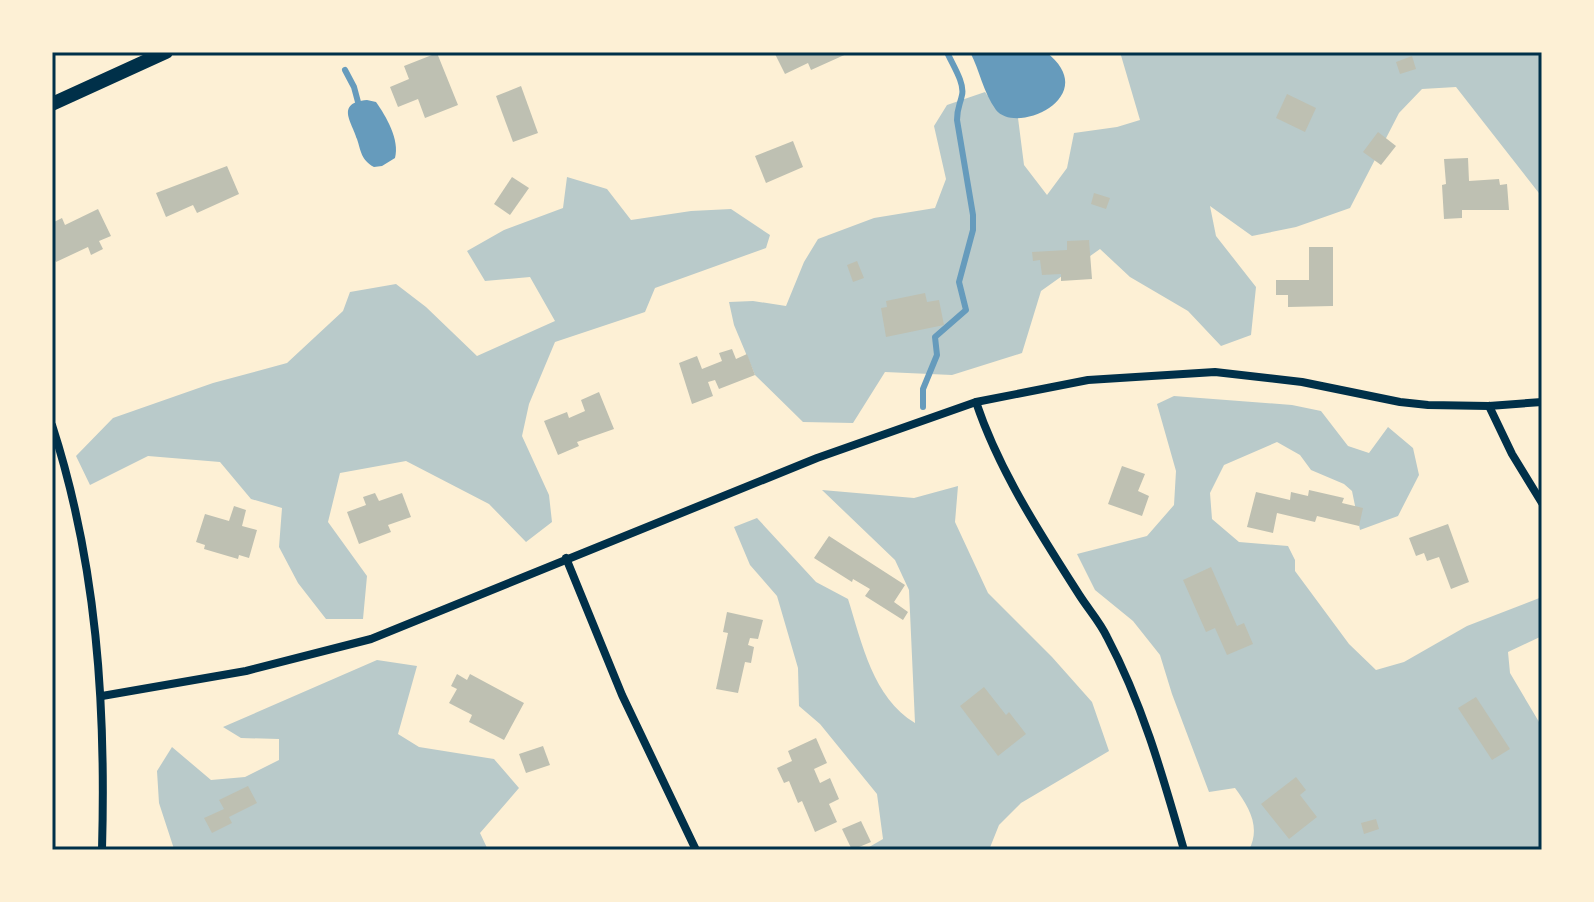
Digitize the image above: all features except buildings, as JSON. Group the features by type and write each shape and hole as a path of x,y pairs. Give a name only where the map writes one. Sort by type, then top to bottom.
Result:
{"street":[{"path":"52,104 166,52"},
{"path":"102,696 246,671 371,639 817,458 976,402 1088,380 1215,372 1302,382 1400,402 1489,406 1542,402"},
{"path":"976,402 988,437 1012,482 1080,596 1106,633 1136,694 1184,850"},
{"path":"1489,406 1512,454 1542,503"},
{"path":"52,425 75,503 89,577 102,696 102,850"},
{"path":"566,558 622,695 696,850"}],"shaded area":[{"path":"1120,52 1542,52 1542,197 1456,87 1422,89 1399,113 1350,208 1296,227 1252,236 1210,206 1216,236 1256,287 1251,335 1221,346 1188,311 1130,277 1100,249 1041,291 1022,353 952,375 885,372 853,423 803,422 755,375 734,325 729,302 753,301 786,306 804,262 818,239 874,218 935,208 946,179 934,126 947,105 985,92 1002,112 1018,118 1024,165 1047,195 1067,168 1074,133 1117,127 1140,120"},
{"path":"567,177 607,189 631,220 731,209 770,235 766,248 655,288 645,312 555,342 529,404 522,436 549,495 552,522 526,542 489,504 406,461 340,473 328,522 367,576 363,619 326,619 298,583 279,547 282,508 251,499 220,462 148,456 90,485 76,456 113,418 213,383 287,363 343,311 350,292 396,284 426,307 477,356 555,321 530,277 485,281 467,251 504,230 563,208"},
{"path":"1174,396 1292,405 1321,411 1348,446 1369,453 1388,427 1413,448 1419,475 1398,516 1360,530 1352,491 1344,484 1311,470 1300,455 1277,442 1224,465 1210,493 1212,519 1239,542 1288,546 1295,560 1295,571 1349,644 1376,670 1404,662 1467,626 1542,597 1542,636 1508,652 1510,673 1542,727 1542,850 1249,850 1254,825 1249,810 1235,788 1209,792 1160,655 1133,621 1095,590 1077,554 1147,536 1174,505 1176,471 1157,404"},
{"path":"958,486 955,522 988,593 1092,702 1109,751 1021,803 999,825 989,850 864,850 883,839 877,794 820,724 799,706 798,668 777,596 750,565 734,527 757,518 816,582 848,599 864,651 879,684 901,712 915,723 909,590 895,560 822,490 914,498"},
{"path":"377,660 417,666 398,734 419,747 494,759 519,788 480,833 488,850 174,849 159,803 157,771 172,747 211,780 245,777 279,760 279,739 241,738 223,727"}],"water":[{"path":"970,52 1046,52 1061,68 1065,83 1061,97 1036,115 1007,117 992,103"},
{"path":"367,100 376,102 380,108 396,144 395,158 382,166 374,167 364,158 348,114 351,105"}],"waterway":[{"path":"923,407 923,389 937,355 935,337 966,310 959,282 973,230 957,120 962,90 947,52"},
{"path":"345,70 358,102"}]}
